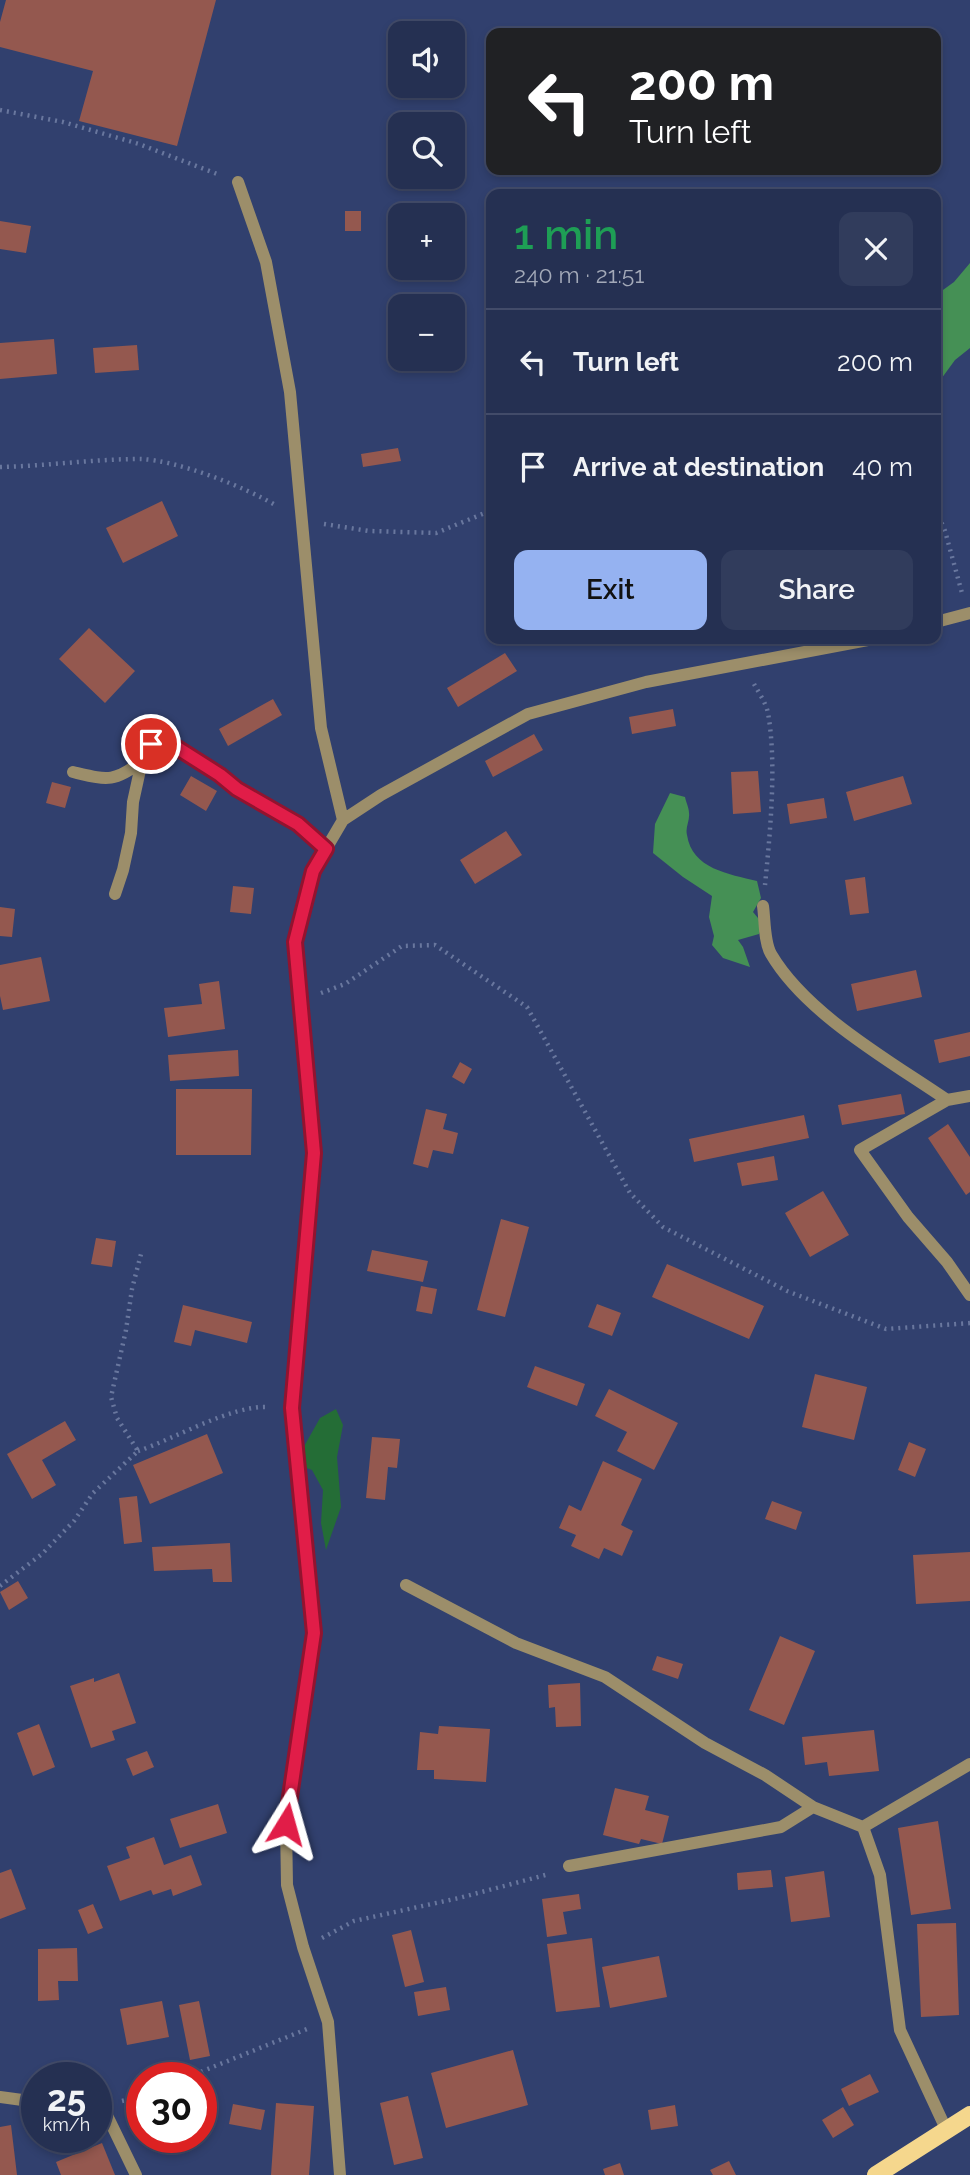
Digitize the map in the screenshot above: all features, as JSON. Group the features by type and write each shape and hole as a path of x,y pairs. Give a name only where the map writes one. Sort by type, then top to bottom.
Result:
{"main road":[{"path":"876,2175 970,2115"}],"street":[{"path":"238,182 266,262 289,392 321,729 343,820"},
{"path":"941,621 969,613"},
{"path":"340,2175 328,2022 303,1947 287,1885 286,1824 314,1633 292,1408 314,1153 295,942 313,871 343,820 381,795 528,713 646,682 847,644"},
{"path":"115,894 131,833 133,802 142,761 151,744 176,747 237,789 298,824 326,849"},
{"path":"73,772 103,779 123,775 142,761"},
{"path":"763,906 769,952 796,986 845,1031 947,1101"},
{"path":"970,1096 947,1101 860,1150 908,1217 947,1262 970,1295"},
{"path":"406,1585 516,1643 605,1677 705,1742 765,1775 813,1807 863,1827 880,1875 900,2030 946,2129"},
{"path":"863,1827 970,1764"},
{"path":"569,1866 781,1826 813,1807"},
{"path":"0,2097 21,2100"},
{"path":"112,2126 136,2175"}],"path":[{"path":"0,110 63,122 139,144 238,182"},
{"path":"0,467 143,459 209,476 258,495 300,520 369,531 436,533 486,513"},
{"path":"941,522 969,613"},
{"path":"744,664 768,711 771,813 763,906"},
{"path":"300,1001 345,984 402,946 435,945 527,1007 629,1193 663,1227 787,1291 886,1329 970,1323"},
{"path":"138,1451 117,1418 111,1397 141,1254"},
{"path":"0,1586 43,1554 74,1521 93,1493 138,1451 257,1406 292,1408"},
{"path":"303,1947 354,1921 459,1898 543,1876 569,1866"},
{"path":"217,2065 296,2032 328,2022"}],"green space":[{"path":"970,263 970,348 955,360 941,379 941,291 954,282"},
{"path":"670,793 685,797 689,813 687,835 696,856 713,868 757,881 761,898 753,912 763,924 759,934 738,940 750,967 723,958 712,945 714,936 709,917 712,896 653,853 655,824"},
{"path":"336,1409 343,1425 337,1457 341,1507 326,1550 321,1523 323,1490 312,1470 299,1465 302,1450 320,1418"}],"building":[{"path":"6,0 216,0 177,146 79,121 93,71 0,47 0,22"},
{"path":"345,211 361,211 361,231 345,231"},
{"path":"0,221 31,226 26,253 0,249"},
{"path":"54,339 57,374 0,379 0,343"},
{"path":"137,345 139,370 95,373 93,348"},
{"path":"398,448 401,461 363,467 361,454"},
{"path":"162,501 178,536 123,563 106,528"},
{"path":"89,628 135,671 105,703 59,659"},
{"path":"505,653 517,671 458,707 447,688"},
{"path":"273,699 282,715 228,746 219,729"},
{"path":"673,709 676,726 632,734 629,717"},
{"path":"534,734 543,750 493,777 485,761"},
{"path":"758,771 761,812 733,814 731,772"},
{"path":"191,776 217,791 206,811 180,795"},
{"path":"903,776 912,804 854,821 846,792"},
{"path":"52,782 71,787 65,808 46,803"},
{"path":"824,798 827,818 790,824 787,804"},
{"path":"506,831 522,855 475,884 460,860"},
{"path":"865,877 869,913 850,915 845,880"},
{"path":"233,886 254,888 251,914 230,912"},
{"path":"0,907 15,909 12,937 0,936"},
{"path":"41,957 50,1001 3,1010 0,965"},
{"path":"916,970 922,997 857,1011 851,984"},
{"path":"219,981 225,1029 168,1037 164,1008 202,1004 199,984"},
{"path":"970,1032 970,1056 939,1063 934,1040"},
{"path":"238,1050 239,1076 170,1081 168,1055"},
{"path":"460,1062 472,1069 464,1084 452,1077"},
{"path":"176,1089 252,1089 251,1155 176,1155"},
{"path":"901,1094 905,1114 842,1125 838,1105"},
{"path":"426,1109 447,1114 443,1129 458,1133 453,1154 433,1150 428,1168 413,1164"},
{"path":"804,1115 809,1138 694,1162 689,1139"},
{"path":"948,1124 970,1157 970,1192 966,1195 928,1138"},
{"path":"774,1156 778,1180 742,1186 737,1163"},
{"path":"823,1191 849,1235 810,1257 785,1213"},
{"path":"501,1219 529,1227 505,1317 477,1310"},
{"path":"96,1238 116,1241 112,1267 91,1264"},
{"path":"372,1250 428,1261 423,1282 367,1271"},
{"path":"667,1264 764,1306 749,1339 652,1297"},
{"path":"421,1286 437,1289 432,1314 416,1311"},
{"path":"597,1304 621,1313 612,1336 588,1327"},
{"path":"183,1305 252,1322 247,1343 195,1330 191,1346 174,1342"},
{"path":"535,1366 585,1384 577,1406 527,1387"},
{"path":"815,1374 867,1387 854,1440 802,1427"},
{"path":"609,1389 678,1423 654,1470 617,1451 627,1432 595,1416"},
{"path":"65,1421 76,1440 42,1460 56,1485 32,1499 7,1454"},
{"path":"207,1434 223,1473 150,1504 133,1465"},
{"path":"372,1437 400,1439 397,1468 388,1467 385,1500 366,1498"},
{"path":"909,1442 926,1449 915,1477 898,1470"},
{"path":"603,1461 642,1479 621,1525 633,1531 622,1556 604,1548 599,1559 571,1546 576,1535 559,1528 569,1505 581,1511"},
{"path":"137,1496 142,1542 124,1544 119,1498"},
{"path":"772,1501 802,1512 796,1530 765,1519"},
{"path":"230,1543 232,1582 213,1582 212,1569 154,1571 152,1547"},
{"path":"970,1552 970,1601 916,1604 913,1555"},
{"path":"18,1581 28,1598 9,1610 0,1592"},
{"path":"780,1636 815,1651 784,1725 749,1710"},
{"path":"657,1656 683,1664 678,1679 652,1670"},
{"path":"119,1673 136,1723 112,1731 115,1740 91,1748 70,1686 94,1678 94,1682"},
{"path":"580,1683 581,1726 556,1727 555,1707 549,1708 548,1685"},
{"path":"39,1724 55,1767 33,1776 17,1733"},
{"path":"439,1726 490,1729 486,1782 434,1779 434,1770 417,1770 420,1732 438,1734"},
{"path":"874,1730 879,1771 829,1776 827,1762 805,1765 802,1737"},
{"path":"147,1751 154,1767 133,1776 126,1759"},
{"path":"615,1788 649,1796 645,1810 669,1816 662,1844 641,1839 639,1844 603,1835"},
{"path":"218,1804 227,1833 180,1848 170,1819"},
{"path":"938,1821 951,1909 911,1915 898,1828"},
{"path":"154,1837 164,1865 191,1855 202,1885 173,1896 171,1889 153,1895 151,1890 120,1901 107,1866 130,1858 126,1847"},
{"path":"11,1869 26,1909 0,1919 0,1873"},
{"path":"771,1870 773,1887 738,1890 737,1873"},
{"path":"824,1871 830,1917 791,1922 785,1877"},
{"path":"579,1894 581,1909 563,1912 567,1934 547,1937 542,1899"},
{"path":"93,1904 103,1928 88,1934 78,1910"},
{"path":"956,1923 959,2015 921,2017 917,1924"},
{"path":"411,1930 424,1982 405,1987 392,1935"},
{"path":"592,1938 600,2007 556,2012 547,1944"},
{"path":"77,1948 78,1981 58,1981 59,2000 38,2001 38,1949"},
{"path":"659,1956 667,1997 610,2008 602,1967"},
{"path":"446,1987 450,2010 418,2016 414,1992"},
{"path":"162,2001 169,2037 127,2045 120,2009"},
{"path":"199,2001 210,2056 190,2060 179,2005"},
{"path":"513,2050 528,2105 446,2128 431,2073"},
{"path":"870,2074 879,2092 849,2106 841,2089"},
{"path":"408,2096 423,2158 394,2165 380,2103"},
{"path":"276,2103 314,2106 309,2175 271,2175"},
{"path":"233,2104 265,2110 261,2130 229,2124"},
{"path":"675,2105 678,2126 651,2130 648,2110"},
{"path":"843,2107 854,2125 833,2138 822,2120"},
{"path":"11,2125 17,2175 0,2175 0,2127"},
{"path":"78,2153 106,2153 115,2175 61,2175 56,2162"},
{"path":"729,2161 736,2175 713,2175 710,2170"},
{"path":"620,2163 624,2175 605,2175 603,2169"}],"route":[{"path":"151,744 176,747 237,789 298,824 326,849 313,871 295,942 314,1153 292,1408 314,1633 286,1824"}]}
